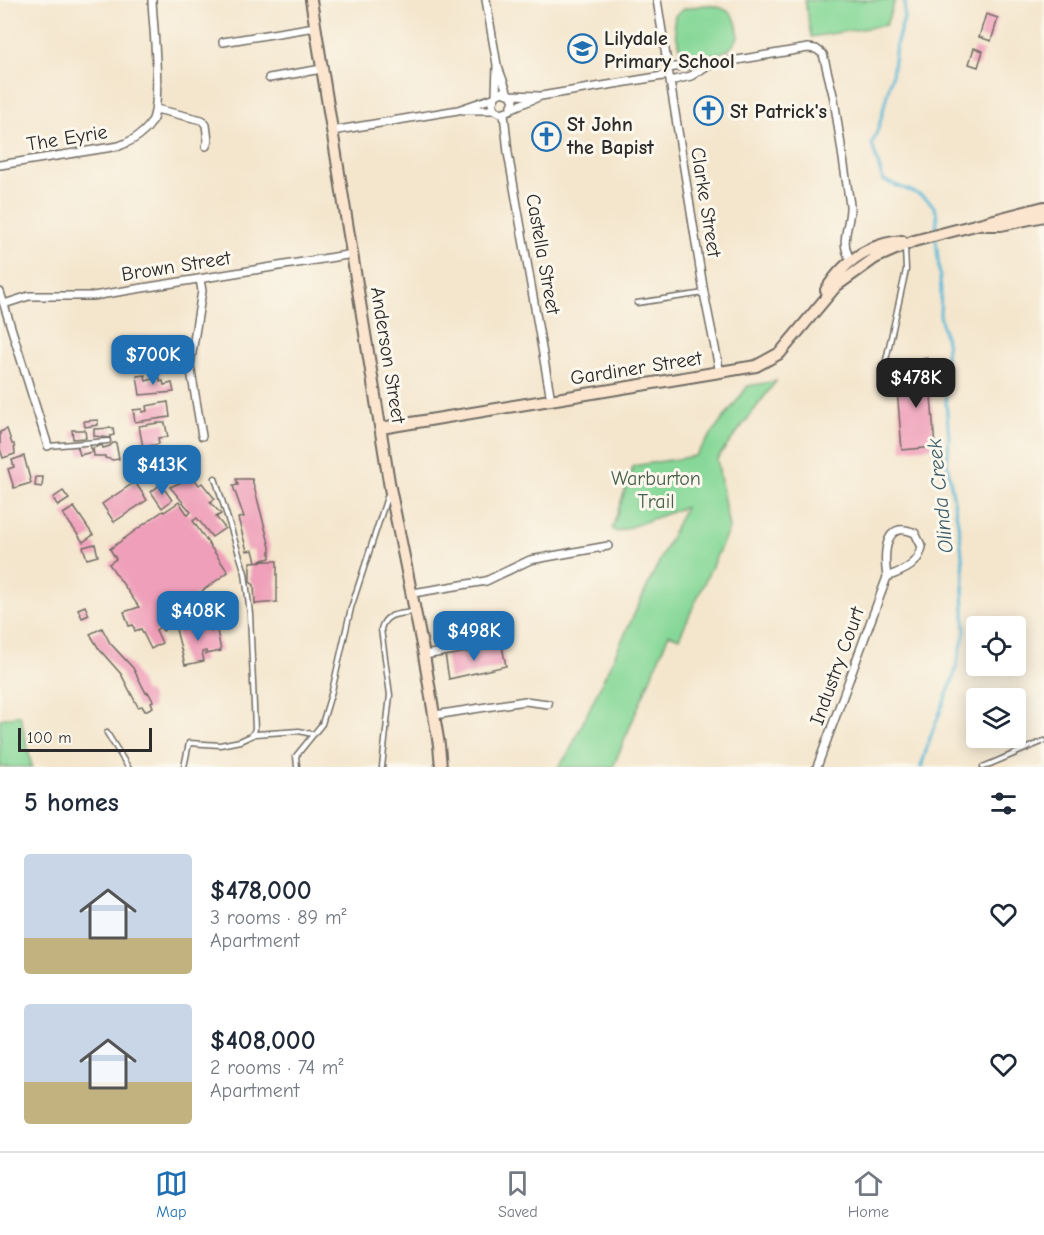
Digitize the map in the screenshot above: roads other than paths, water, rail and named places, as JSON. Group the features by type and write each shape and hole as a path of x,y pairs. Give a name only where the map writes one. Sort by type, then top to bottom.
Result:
{"main road":[{"name":"Anderson Street","path":"311,0 390,488 413,593 435,715 441,767"},
{"path":"977,226 999,217 1044,207"},
{"path":"854,264 904,244 952,231 977,226 1001,225 1044,216"},
{"path":"854,264 864,251 884,244 921,239"},
{"name":"Gardiner Street","path":"381,428 756,366 777,356 792,342 817,307 831,282 854,264"},
{"name":"Anderson Street","path":"434,767 435,715"}],"street":[{"path":"152,0 156,109 202,120 206,125 208,141 206,146"},
{"path":"486,0 497,65 514,101 512,108"},
{"name":"Clarke Street","path":"657,0 704,293 720,373"},
{"path":"223,42 315,27"},
{"path":"458,110 502,92 541,96 669,75 703,63 808,48 819,50 825,58 834,99 850,208 844,244 854,264"},
{"path":"669,75 691,76 708,64"},
{"path":"495,110 492,104 497,65"},
{"path":"269,78 322,69"},
{"path":"332,131 458,110 495,110 504,113 541,96"},
{"name":"The Eyrie","path":"0,165 119,146 143,133 152,121 156,109"},
{"name":"Castella Street","path":"504,113 508,153 551,400"},
{"name":"Brown Street","path":"4,304 29,296 93,296 353,254"},
{"path":"200,279 202,291 190,365 202,436"},
{"path":"0,292 48,446"},
{"name":"Industry Court","path":"817,767 887,577 884,554 890,536 898,530 915,533 922,547 920,557 913,566 887,577"},
{"path":"413,593 486,581 530,560 608,546"},
{"path":"424,655 466,648"},
{"path":"435,715 525,701 548,704"}],"lane":[{"path":"886,360 906,270 904,244"},
{"path":"637,303 704,293"},
{"path":"48,446 108,441"},
{"path":"215,478 245,573 254,683 255,729 252,735"},
{"path":"297,767 296,756 322,724 332,692 351,608 390,488"},
{"path":"382,767 390,695 381,629 385,619 390,616 416,611"},
{"path":"184,767 189,743 220,745 240,741 252,735 299,731 312,734"},
{"path":"107,733 129,767"},
{"path":"983,767 1044,741"}],"waterway":[{"name":"Olinda Creek","path":"905,0 904,18 896,45 892,75 872,144 883,180 916,193 931,203 937,218 936,233"},
{"name":"Olinda Creek","path":"921,767 953,679 965,632 964,576 960,535 947,462 949,438 944,377 947,346 940,315 941,290 936,239"}],"place":[{"name":"Lilydale Primary School","path":"583,49"},
{"name":"St Patrick's","path":"709,111"},
{"name":"St John the Bapist","path":"546,136"}],"park label":[{"name":"Warburton Trail","path":"656,490"}]}
